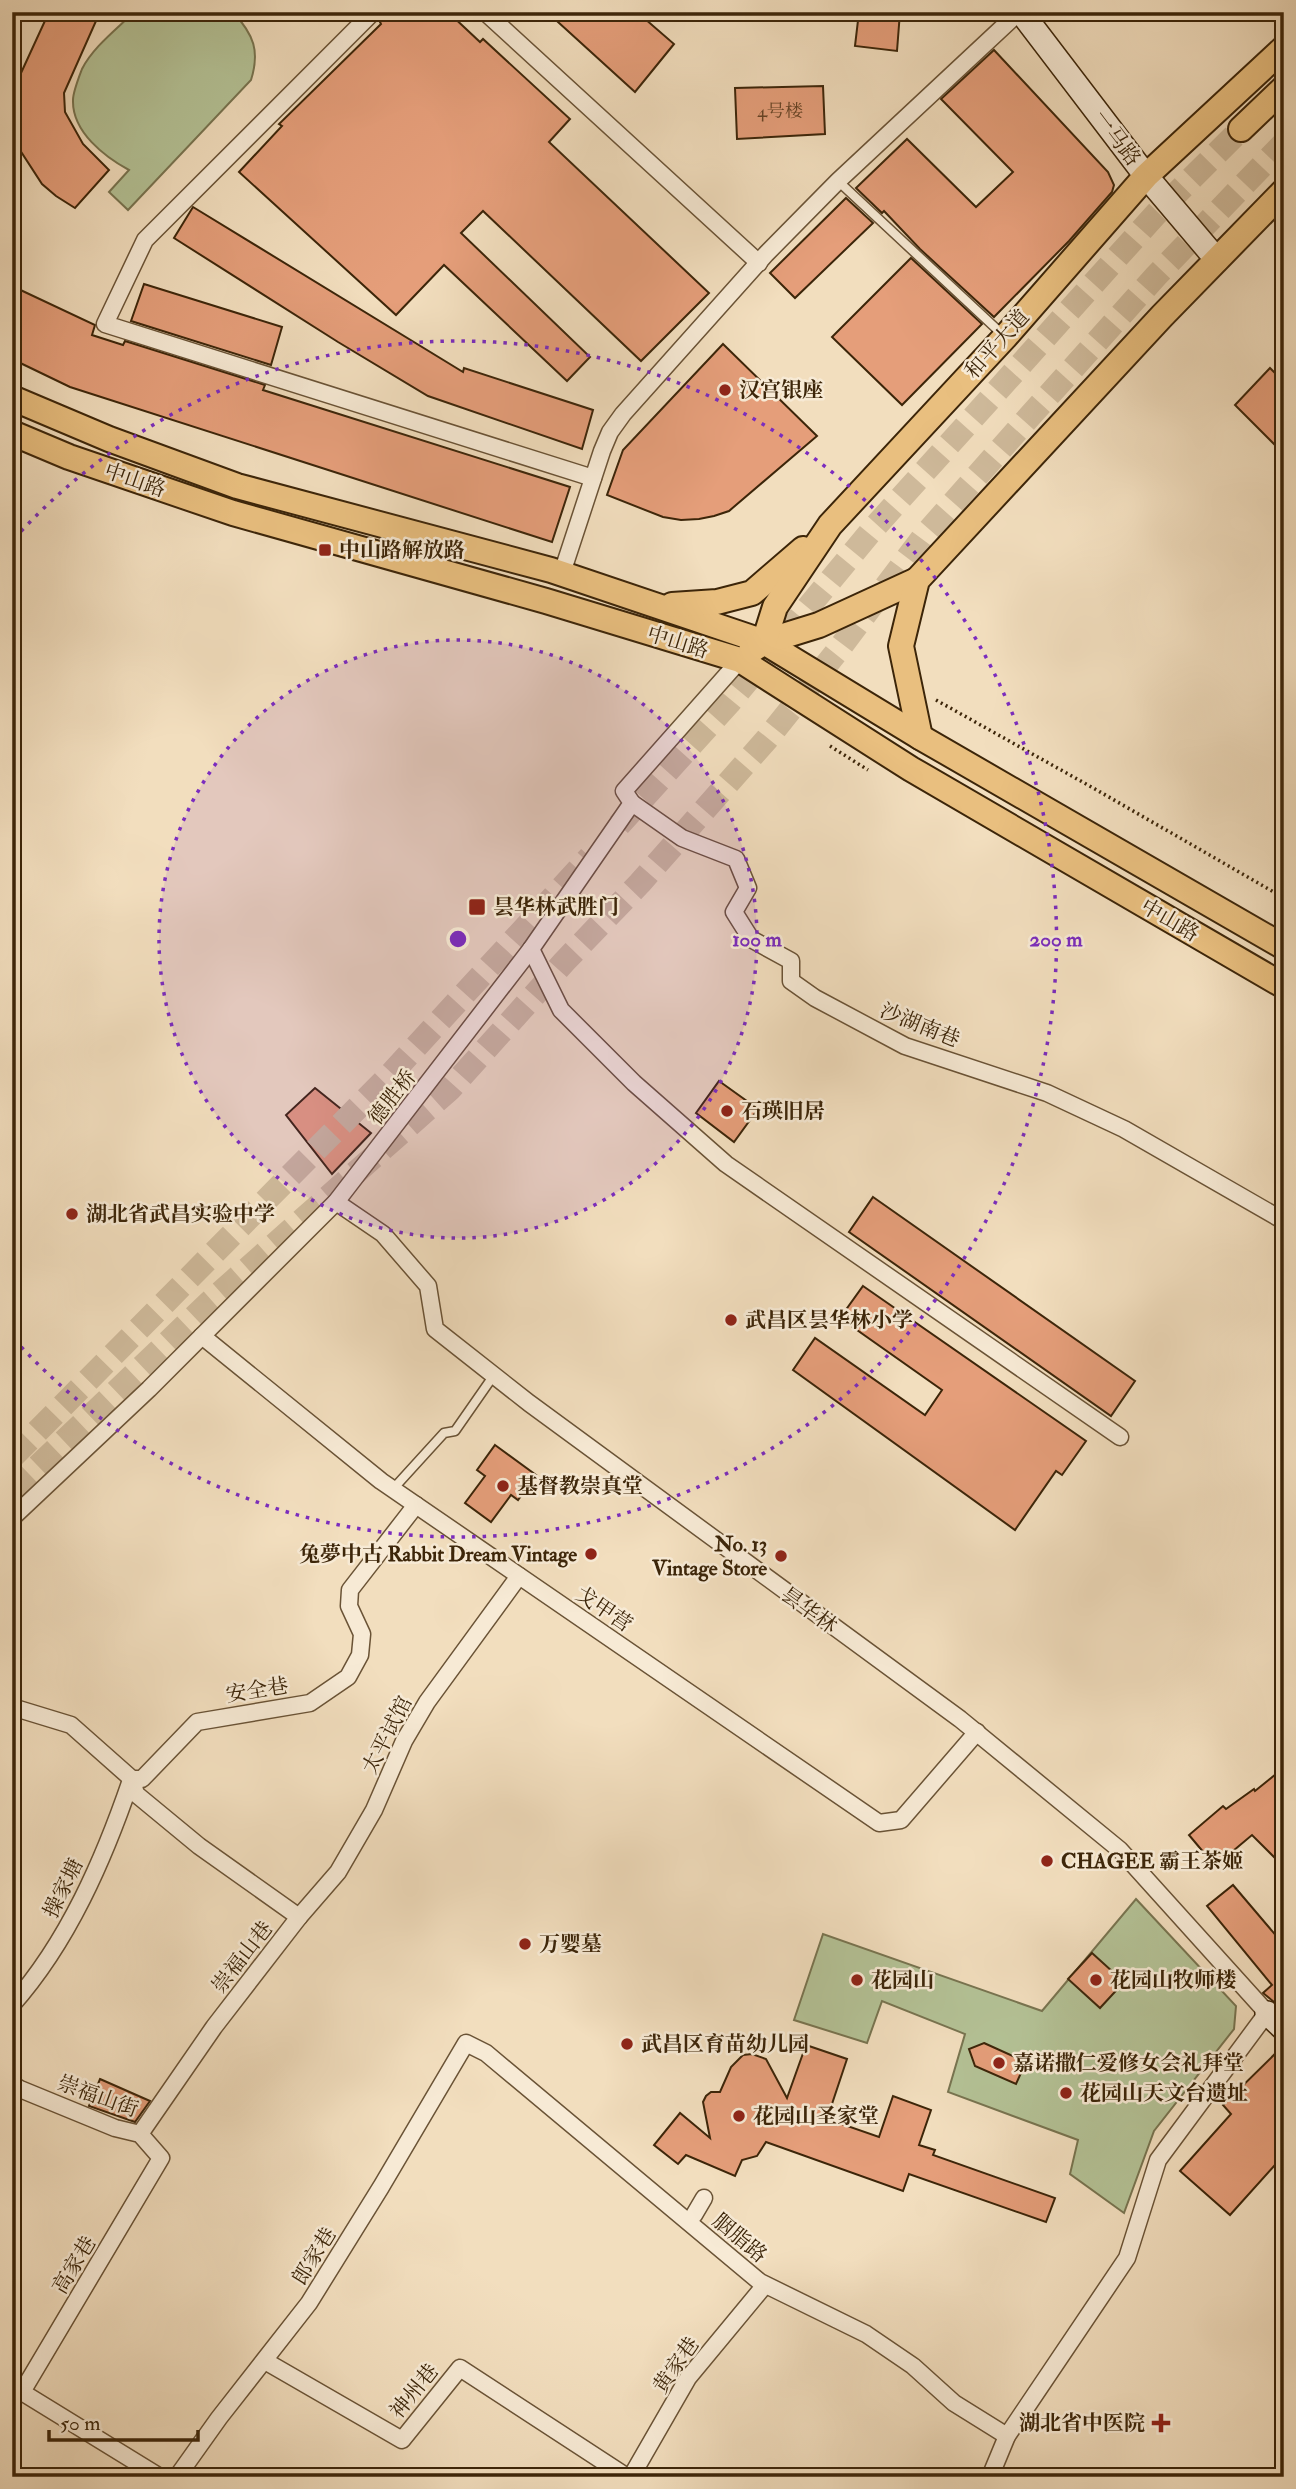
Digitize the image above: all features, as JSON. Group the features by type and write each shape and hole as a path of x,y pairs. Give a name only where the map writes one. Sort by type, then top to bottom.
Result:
{"main road":[{"name":"和平大道","path":"764,642 775,607 830,525 1005,337 1146,176 1284,48"},
{"path":"1241,129 1284,88"},
{"path":"740,660 764,642 819,625 917,580 1162,316 1284,191"},
{"name":"中山路","path":"12,398 109,439 237,486 562,573 764,642 920,737 1284,947"},
{"name":"中山路","path":"12,433 69,457 233,513 546,601 740,660 911,769 1284,986"},
{"path":"659,606 717,602 752,593 830,525"},
{"path":"917,580 901,646 920,737"}],"street":[{"path":"373,12 145,240 105,324 593,478"},
{"path":"485,12 759,263"},
{"path":"562,573 593,478 611,432 623,414 759,263 838,181 1020,12"},
{"name":"一马路","path":"1020,12 1146,176 1217,260"},
{"name":"德胜桥","path":"12,1518 202,1336 336,1202 531,949 632,803 624,791 740,660"},
{"name":"沙湖南巷","path":"632,803 682,838 736,859 748,888 734,912 751,939 792,961 792,981 815,998 905,1046 1047,1093 1113,1124 1284,1221"},
{"path":"531,949 561,1010 634,1083 726,1164 1120,1437"},
{"name":"昙华林","path":"336,1202 383,1234 428,1286 435,1329 976,1732 1120,1850 1276,2021"},
{"name":"戈甲营","path":"202,1336 392,1489 879,1823 901,1820 976,1732"},
{"name":"安全巷","path":"132,1779 142,1779 197,1722 310,1703 348,1677 360,1655 362,1634 349,1606 350,1590 416,1505"},
{"name":"太平试馆","path":"299,1917 338,1872 374,1810 404,1741 427,1702 519,1576"},
{"path":"12,1707 71,1725 132,1779"},
{"name":"崇福山巷","path":"132,1779 135,1794 199,1846 299,1917 214,2027 140,2134"},
{"name":"操家塘","path":"12,2006 61,1940 115,1827 132,1779"},
{"path":"990,2477 1007,2436 1127,2258 1158,2160 1276,2021"},
{"name":"胭脂路","path":"466,2043 486,2053 765,2285 866,2334 913,2366 954,2403 1007,2436"},
{"name":"郎家巷","path":"177,2477 219,2418 309,2303 466,2043"},
{"name":"崇福山街","path":"12,2084 20,2090 115,2128 140,2134 161,2158"},
{"name":"高家巷","path":"17,2389 161,2158"},
{"path":"694,2215 704,2198"},
{"name":"黄家巷","path":"629,2477 688,2378 765,2285"},
{"name":"神州巷","path":"265,2361 402,2440 460,2368 629,2477"},
{"path":"17,2389 160,2477"}],"lane":[{"path":"838,181 1005,337"},
{"path":"392,1489 444,1433 455,1431 494,1375"}],"path":[{"path":"909,686 1284,898"}],"green space":[{"path":"134,12 233,12 250,36 255,60 251,80 128,210 109,192 129,170 100,151 84,133 74,112 73,100 87,61"},
{"path":"1136,1899 1236,2006 1234,2029 1154,2131 1124,2213 1070,2174 1078,2140 948,2092 965,2034 882,2001 867,2043 794,2020 823,1934 1042,2011"}],"building":[{"path":"49,12 100,12 64,93 65,112 83,144 109,170 75,208 42,184 18,147 12,129 12,68 21,73"},
{"path":"390,12 448,12 480,42 483,39 570,119 549,142 709,293 641,361 483,211 461,233 590,357 567,381 444,265 396,315 239,172 282,126 279,124"},
{"path":"547,12 637,12 674,44 635,92"},
{"path":"859,12 900,12 897,51 855,46"},
{"path":"994,50 1108,172 1114,185 1112,192 1069,241 994,317 920,249 884,211 882,213 856,188 907,139 976,207 1013,172 941,99"},
{"path":"823,86 825,134 737,139 735,88"},
{"path":"846,198 873,223 795,298 770,273"},
{"path":"193,207 463,372 464,368 593,410 582,449 428,396 338,342 174,238"},
{"path":"911,258 982,324 902,405 832,337"},
{"path":"144,284 282,327 271,365 131,321"},
{"path":"12,286 95,325 92,335 123,345 125,341 265,385 263,390 570,487 552,542 70,387 12,359"},
{"name":"汉宫银座","path":"723,344 817,436 729,511 714,516 681,520 663,517 607,495 623,450"},
{"path":"1270,368 1284,382 1284,454 1235,405"},
{"name":"石瑛旧居","path":"719,1081 758,1109 734,1142 696,1113"},
{"path":"315,1088 371,1133 332,1174 286,1115"},
{"path":"873,1197 1135,1381 1111,1416 849,1232"},
{"path":"863,1286 1086,1441 1062,1475 1056,1471 1015,1530 793,1370 815,1338 925,1415 942,1390 840,1318"},
{"name":"基督教崇真堂","path":"495,1445 536,1475 518,1500 511,1495 491,1522 465,1503 485,1476 477,1470"},
{"path":"1276,1774 1284,1782 1284,1867 1252,1835 1215,1866 1189,1835 1223,1806 1226,1809"},
{"path":"1233,1885 1284,1945 1284,2010 1263,1993 1272,1985 1207,1906"},
{"name":"花园山牧师楼","path":"1092,1953 1124,1982 1100,2008 1068,1979"},
{"name":"嘉诺撒仁爱修女会礼拜堂","path":"984,2043 1026,2062 1016,2084 975,2066 969,2049"},
{"path":"806,2045 847,2059 827,2119 879,2137 893,2096 931,2110 919,2145 935,2150 933,2155 1055,2198 1046,2222 909,2174 903,2191 766,2142 757,2156 742,2160 735,2176 686,2155 678,2164 654,2145 680,2113 710,2138 703,2102 711,2092 720,2092 731,2067 743,2055 752,2054 766,2059 787,2098"},
{"path":"1284,2045 1284,2155 1230,2215 1180,2171 1231,2114 1223,2105"},
{"path":"100,2079 150,2101 135,2122 89,2106"}],"tunnel":[{"path":"619,825 729,703 873,529 1156,214 1241,129"},
{"path":"12,1491 210,1302 450,1089 564,962 640,883 767,739 924,536 1156,276 1284,143"},
{"path":"12,1457 390,1075 590,857"}],"place":[{"name":"汉宫银座","path":"725,390"},
{"name":"中山路解放路","path":"325,550"},
{"name":"昙华林武胜门","path":"477,907"},
{"name":"石瑛旧居","path":"727,1111"},
{"name":"湖北省武昌实验中学","path":"72,1214"},
{"name":"武昌区昙华林小学","path":"731,1320"},
{"name":"基督教崇真堂","path":"503,1486"},
{"name":"兔夢中古 Rabbit Dream Vintage","path":"591,1554"},
{"name":"No. 13 Vintage Store","path":"781,1556"},
{"name":"CHAGEE 霸王茶姬","path":"1047,1861"},
{"name":"万婴墓","path":"525,1944"},
{"name":"花园山","path":"857,1980"},
{"name":"花园山牧师楼","path":"1096,1980"},
{"name":"武昌区育苗幼儿园","path":"627,2044"},
{"name":"嘉诺撒仁爱修女会礼拜堂","path":"999,2063"},
{"name":"花园山天文台遗址","path":"1066,2093"},
{"name":"花园山圣家堂","path":"739,2116"},
{"name":"湖北省中医院","path":"1161,2423"}]}
